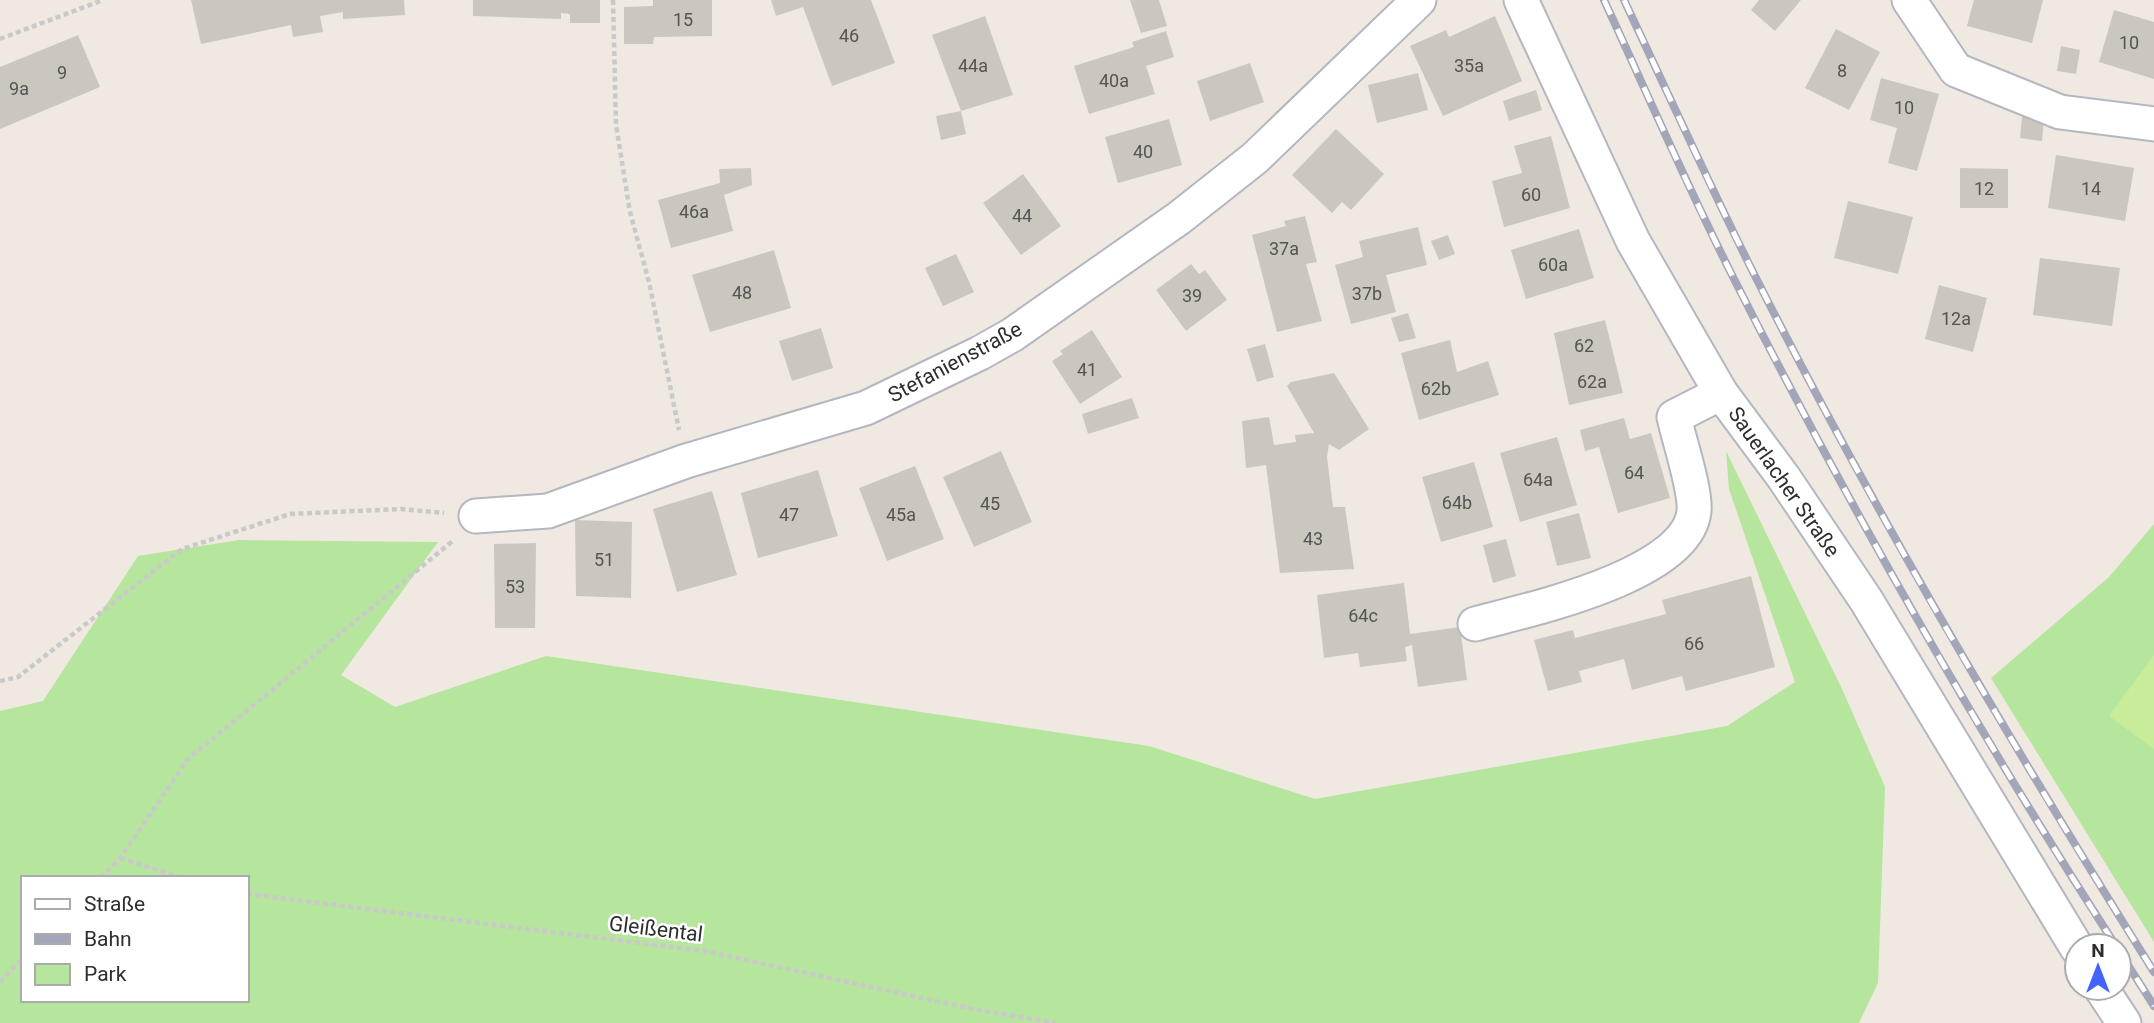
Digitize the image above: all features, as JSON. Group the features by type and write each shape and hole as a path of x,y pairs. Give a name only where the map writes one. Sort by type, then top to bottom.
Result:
{"street":[{"name":"Stefanienstraße","path":"476,516 548,511 686,461 866,408 1012,335 1179,218 1255,158 1419,0"},
{"name":"Sauerlacher Straße","path":"1521,0 1633,241 1721,393 1784,478 1866,600 2067,932"},
{"path":"1909,0 1956,70 2060,112 2154,124"},
{"path":"1475,624 1623,580 1678,543 1694,511 1674,417 1721,393"},
{"path":"2110,1002 2124,1023"}],"path":[{"path":"0,39 103,0"},
{"path":"613,0 616,125 630,212 649,282 686,461"},
{"path":"0,681 18,677 182,549 290,514 401,509 476,516"},
{"path":"103,876 120,858 188,759 446,549"},
{"path":"120,858 178,876"},
{"name":"Gleißental","path":"248,894 704,951 973,1009 1056,1023"},
{"path":"0,982 21,960"}],"green space":[{"path":"1726,451 1843,691 1885,787 1878,983 1859,1023 0,1023 0,711 43,701 138,556 239,540 438,542 341,675 395,707 546,656 1149,746 1315,799 1727,726 1795,682 1729,489"},
{"path":"2154,524 2154,942 1991,678 2109,577"},
{"path":"2154,655 2154,749 2109,716"}],"building":[{"path":"191,0 404,0 405,15 343,19 343,12 320,16 323,32 293,37 291,25 201,44"},
{"path":"473,0 600,0 600,23 570,23 570,14 561,13 561,19 473,16"},
{"path":"653,0 712,0 712,36 654,37 653,44 624,44 624,7 653,6"},
{"path":"771,0 871,0 895,63 832,86 803,7 776,16"},
{"path":"1130,0 1159,0 1167,26 1141,33"},
{"path":"1759,0 1801,0 1775,31 1751,10"},
{"path":"1974,0 2043,0 2032,43 1967,26"},
{"path":"2114,10 2154,22 2154,79 2099,62"},
{"path":"985,16 1013,95 961,111 932,35"},
{"path":"1495,16 1522,81 1443,116 1410,46 1446,30 1449,37"},
{"path":"1836,29 1880,52 1849,110 1805,88"},
{"path":"1166,31 1174,57 1146,66 1155,94 1089,114 1074,66 1134,47 1132,42"},
{"path":"78,35 100,87 0,129 0,67"},
{"path":"2061,46 2080,50 2076,74 2057,71"},
{"path":"1250,63 1264,102 1210,121 1197,81"},
{"path":"1418,73 1428,110 1377,123 1368,85"},
{"path":"1881,78 1939,94 1917,171 1888,163 1897,128 1870,120"},
{"path":"1536,90 1542,110 1509,121 1503,101"},
{"path":"961,111 966,134 941,140 936,116"},
{"path":"2022,117 2044,119 2042,141 2020,138"},
{"path":"1169,119 1182,165 1118,183 1105,137"},
{"path":"1336,129 1384,174 1351,210 1342,202 1332,213 1292,175"},
{"path":"1551,136 1570,208 1504,227 1492,181 1522,173 1514,146"},
{"path":"2056,155 2134,168 2125,221 2048,208"},
{"path":"751,168 752,185 724,195 733,231 671,248 658,200 720,183 719,169"},
{"path":"1960,168 2008,169 2008,208 1960,208"},
{"path":"1023,174 1061,226 1021,255 983,203"},
{"path":"1848,201 1913,217 1898,274 1834,258"},
{"path":"1305,216 1317,262 1306,264 1322,321 1277,332 1252,235 1286,226 1284,221"},
{"path":"1418,227 1427,265 1386,275 1396,312 1351,324 1335,265 1363,257 1359,241"},
{"path":"1579,229 1594,278 1526,299 1511,250"},
{"path":"1448,235 1455,254 1439,260 1431,241"},
{"path":"774,250 791,308 710,332 692,275"},
{"path":"956,254 974,292 943,306 925,268"},
{"path":"2040,258 2120,268 2112,326 2033,315"},
{"path":"1191,264 1199,274 1205,270 1227,300 1186,331 1156,290"},
{"path":"1939,285 1987,298 1973,352 1925,339"},
{"path":"1408,313 1416,338 1399,342 1391,318"},
{"path":"1605,320 1623,393 1569,405 1554,333"},
{"path":"821,328 833,368 792,381 779,341"},
{"path":"1092,330 1122,377 1080,404 1052,361 1063,354 1060,351"},
{"path":"1450,340 1457,372 1488,361 1499,395 1419,420 1401,353"},
{"path":"1265,344 1274,377 1257,382 1247,349"},
{"path":"1334,373 1369,429 1339,450 1329,444 1327,457 1333,507 1345,507 1354,569 1280,573 1266,465 1246,468 1242,421 1269,417 1274,445 1296,442 1295,435 1314,433 1287,386 1291,382"},
{"path":"1132,398 1139,418 1088,434 1082,414"},
{"path":"1624,418 1630,439 1651,433 1670,498 1618,513 1599,447 1585,451 1580,430"},
{"path":"1557,437 1577,505 1520,522 1500,453"},
{"path":"1001,451 1032,522 974,547 943,477"},
{"path":"1474,462 1493,527 1441,542 1422,477"},
{"path":"915,466 944,539 887,561 859,488"},
{"path":"818,470 838,536 758,558 741,493"},
{"path":"712,491 737,575 677,592 653,509"},
{"path":"1579,513 1591,558 1557,566 1546,522"},
{"path":"575,520 632,522 631,598 576,596"},
{"path":"1506,539 1516,576 1493,583 1483,545"},
{"path":"536,543 535,628 495,628 494,544"},
{"path":"1751,576 1775,667 1686,691 1682,676 1632,690 1624,659 1579,671 1582,682 1548,691 1534,640 1573,630 1575,638 1666,614 1662,600"},
{"path":"1404,583 1410,634 1460,627 1467,680 1418,687 1412,645 1405,647 1407,661 1360,667 1358,653 1324,658 1317,595"}],"railway":[{"path":"1604,0 1717,245 1823,450 1916,618 2107,932"},
{"path":"1624,0 1736,238 1847,451 1996,714 2154,972"},
{"path":"2133,973 2154,1006"}]}
